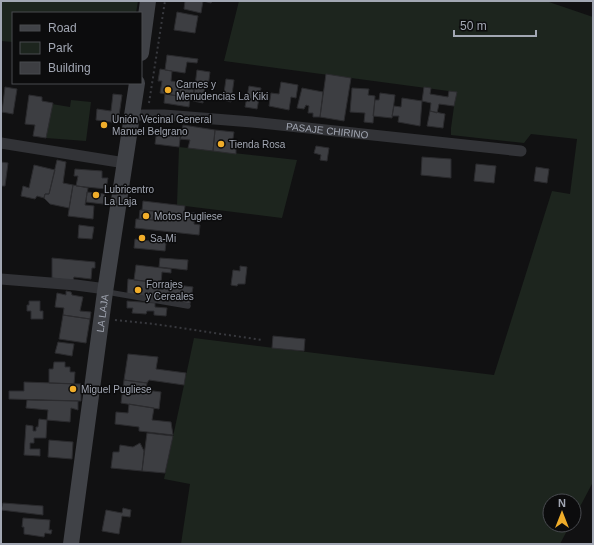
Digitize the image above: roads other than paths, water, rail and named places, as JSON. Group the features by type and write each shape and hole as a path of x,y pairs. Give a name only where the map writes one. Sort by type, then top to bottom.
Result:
{"main road":[{"path":"142,46 148,1"},
{"name":"LA LAJA","path":"71,544 110,292 125,163 140,115 137,84"}],"street":[{"name":"PASAJE CHIRINO","path":"140,115 164,115 259,123 521,151"},
{"path":"1,143 125,163"},
{"path":"1,279 76,285 110,292"}],"lane":[{"path":"110,292 188,306"}],"place":[{"name":"Carnes y Menudencias La Kiki","path":"168,90"},
{"name":"Unión Vecinal General Manuel Belgrano","path":"104,125"},
{"name":"Tienda Rosa","path":"221,144"},
{"name":"Lubricentro La Laja","path":"96,195"},
{"name":"Motos Pugliese","path":"146,216"},
{"name":"Sa-Mi","path":"142,238"},
{"name":"Forrajes y Cereales","path":"138,290"},
{"name":"Miguel Pugliese","path":"73,389"}]}
